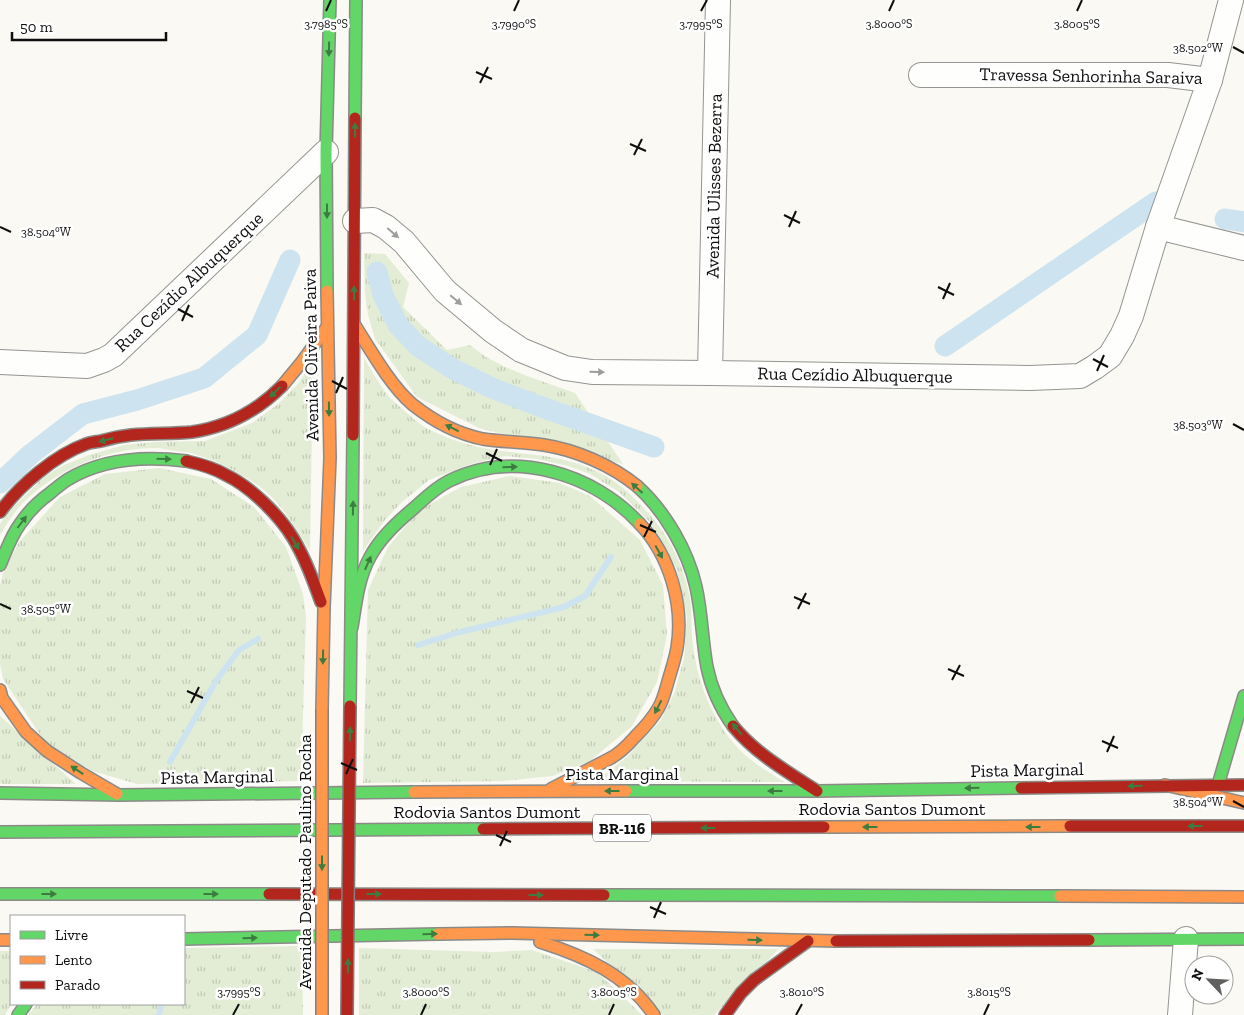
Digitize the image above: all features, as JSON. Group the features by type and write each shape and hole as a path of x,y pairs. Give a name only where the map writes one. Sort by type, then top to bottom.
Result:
{"main road":[{"name":"Avenida Oliveira Paiva","path":"322,709 330,458 326,152 330,0"},
{"path":"347,1015 352,627 356,0"},
{"path":"354,324 394,385 413,406 432,418 466,434 483,438 546,445 577,454 624,477 638,488 659,511 690,563 695,582 707,668 716,693 735,728 752,745 817,790"},
{"path":"0,512 16,492 31,479 51,464 87,444 122,436 203,430 249,412 264,403 290,377 327,327"},
{"path":"0,565 8,545 20,524 36,505 68,478 85,470 114,462 145,458 174,459 201,465 226,475 252,492 281,521 298,548 324,608"},
{"path":"352,627 361,578 370,557 385,536 399,519 429,494 442,485 476,471 509,466 540,468 558,472 575,478 630,513 657,547 673,586 679,620 674,664 665,692 653,716 631,741 612,757 547,791"},
{"path":"0,690 2,698 26,732 47,751 119,795"},
{"path":"1218,785 1244,696"},
{"name":"Avenida Deputado Paulino Rocha","path":"322,709 322,1015"},
{"path":"1165,785 1244,803"},
{"name":"Pista Marginal","path":"0,793 119,795 1244,785"},
{"name":"Rodovia Santos Dumont","path":"0,832 1244,826"},
{"path":"0,894 1244,897"},
{"path":"185,939 512,933 808,941 1244,939"},
{"path":"512,933 588,959 619,978 643,999 654,1015"},
{"path":"726,1015 741,993 754,980 808,941"}],"street":[{"name":"Avenida Ulisses Bezerra","path":"710,372 718,0"},
{"name":"Travessa Senhorinha Saraiva","path":"921,75 1168,75 1210,80 1231,0"},
{"name":"Rua Cezídio Albuquerque","path":"355,221 372,220 386,227 404,242 445,291 493,331 522,350 565,368 592,372 710,372 1030,378 1080,376 1110,356 1132,316 1158,227 1210,80"},
{"name":"Rua Cezídio Albuquerque","path":"0,362 87,366 113,355 326,152"},
{"path":"1158,227 1244,248"},
{"path":"1180,1015 1186,939"}],"green space":[{"path":"364,253 385,254 409,283 403,307 447,350 470,345 486,357 503,366 575,393 623,464 479,428 417,397 375,339 368,315 365,293"},
{"path":"364,358 391,399 426,428 454,440 476,446 498,451 555,458 578,464 612,480 631,495 652,518 676,554 690,598 692,635 699,677 715,716 731,740 743,752 784,782 595,781 626,758 660,721 674,694 684,658 687,617 677,569 650,522 619,492 590,474 568,466 537,459 505,456 471,464 429,480 402,502 385,520 363,551"},
{"path":"313,361 310,551 284,511 256,484 215,461 192,453 158,448 121,451 71,469 55,478 27,499 12,516 0,535 0,524 9,511 44,477 64,465 89,455 124,445 205,441 252,423 277,405 298,384"},
{"path":"159,468 211,479 254,507 286,547 303,594 306,617 301,781 137,784 92,771 45,742 3,679 0,664 0,585 3,573 19,542 60,497 105,474"},
{"path":"510,476 560,483 590,496 640,540 663,585 667,635 657,682 632,726 590,761 553,776 502,781 363,783 368,590 388,547 419,510 461,487"},
{"path":"0,716 76,784 0,784"},
{"path":"302,946 303,1015 28,1015 36,1005 185,1005 185,948"},
{"path":"359,948 494,952 532,950 597,972 642,1015 359,1015"},
{"path":"593,949 779,949 714,1015 663,1015"},
{"path":"0,951 10,951 10,1005 5,1015 0,1015"}],"waterway":[{"path":"945,346 1156,202"},
{"path":"1225,219 1244,222"},
{"path":"0,483 31,454 83,414 137,400 204,378 257,335 290,260"},
{"path":"377,272 383,295 398,325 419,347 453,369 492,388 654,447"},
{"path":"418,645 460,632 564,607 585,596 611,557"},
{"path":"170,762 216,681 239,650 258,639"},
{"path":"159,1015 161,1005"}],"traffic: fast":[{"path":"327,291 326,152 330,0"},
{"path":"355,118 356,0"},
{"path":"350,706 353,435"},
{"path":"0,565 14,534 26,515 41,500 67,480 95,467 125,460 171,459 186,461"},
{"path":"352,627 363,574 370,557 379,543 395,525 434,490 449,481 474,472 500,467 526,467 551,471 599,491 621,506 640,524"},
{"path":"637,486 666,519 687,560 698,597 709,675 717,698 733,726"},
{"path":"1218,785 1244,696"},
{"path":"626,791 1021,788"},
{"path":"0,793 119,795 414,792"},
{"path":"0,832 483,829"},
{"path":"0,894 269,894"},
{"path":"604,895 1060,896"},
{"path":"185,939 438,934"},
{"path":"1089,940 1244,939"},
{"path":"18,1015 25,1005"}],"traffic: slow":[{"path":"322,709 330,458 327,291"},
{"path":"354,324 396,387 412,404 428,416 464,434 483,439 544,445 581,455 616,471 637,486"},
{"path":"282,386 327,327"},
{"path":"551,789 620,752 651,719 664,697 677,648 679,632 676,598 667,566 640,524"},
{"path":"0,690 2,698 26,732 47,751 117,794"},
{"path":"322,709 322,1015"},
{"path":"1165,785 1244,803"},
{"path":"414,792 626,791"},
{"path":"824,827 1070,826"},
{"path":"1060,896 1244,897"},
{"path":"438,934 512,933 836,941"},
{"path":"0,940 10,940"},
{"path":"540,942 573,954 604,969 631,989 654,1015"}],"traffic: jam":[{"path":"353,435 355,118"},
{"path":"0,512 38,472 74,449 90,443 124,436 205,430 230,422 252,410 282,386"},
{"path":"186,461 212,468 235,480 272,511 287,529 297,546 321,602"},
{"path":"347,1015 350,706"},
{"path":"733,726 762,754 817,791"},
{"path":"1021,788 1244,785"},
{"path":"1070,826 1244,826"},
{"path":"483,829 824,827"},
{"path":"269,894 604,895"},
{"path":"836,941 1089,940"},
{"path":"725,1015 741,993 754,980 808,941"}]}
